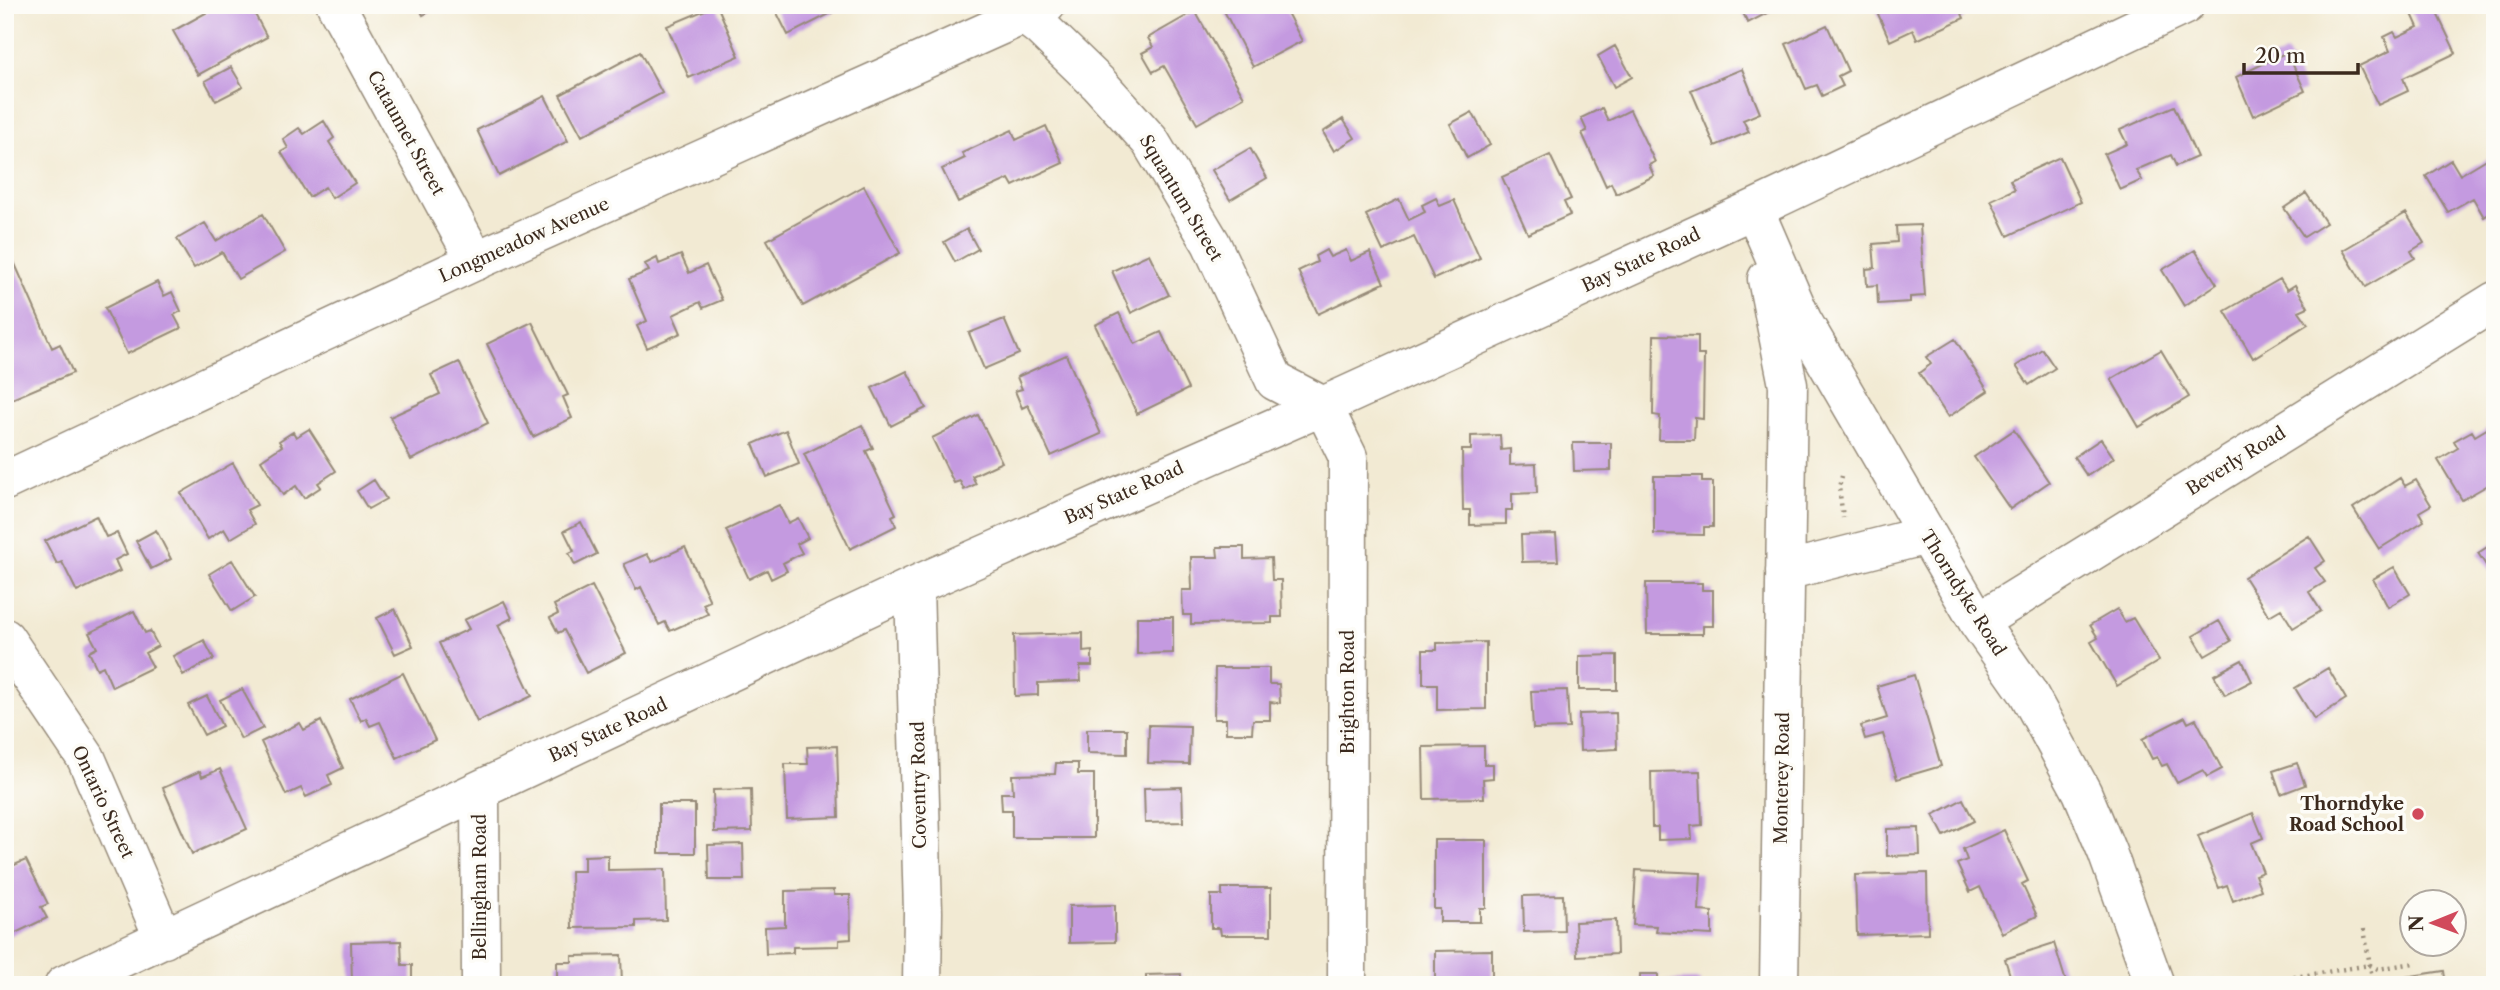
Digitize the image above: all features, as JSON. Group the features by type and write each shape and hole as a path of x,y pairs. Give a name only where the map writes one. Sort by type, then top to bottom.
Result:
{"street":[{"name":"Cataumet Street","path":"336,5 476,261"},
{"name":"Bay State Road","path":"64,985 914,586 1323,406 1754,209 2185,5"},
{"name":"Longmeadow Avenue","path":"5,481 476,261 1027,9"},
{"name":"Squantum Street","path":"1027,9 1150,141 1211,243 1275,381 1323,406"},
{"name":"Thorndyke Road","path":"1754,209 1802,320 1978,622 2028,693 2082,792 2112,864 2155,985"},
{"name":"Monterey Road","path":"1754,209 1788,384 1780,985"},
{"name":"Beverly Road","path":"1978,622 2495,301"},
{"name":"Brighton Road","path":"1323,406 1348,457 1347,985"},
{"path":"1785,571 1927,535"},
{"name":"Coventry Road","path":"914,586 923,912 922,985"},
{"name":"Ontario Street","path":"5,638 86,758 164,939"},
{"name":"Bellingham Road","path":"480,790 481,985"}],"path":[{"path":"1842,476 1839,487 1845,529"},
{"path":"2364,929 2372,978"},
{"path":"2297,985 2295,977 2370,965 2378,969 2414,963"}],"building":[{"path":"220,5 250,5 267,37 198,75 173,31"},
{"path":"418,5 441,5 423,15"},
{"path":"442,5 461,5 446,13"},
{"path":"717,5 739,56 689,78 667,26"},
{"path":"773,5 847,5 788,35"},
{"path":"1221,5 1283,5 1302,41 1253,67"},
{"path":"1739,5 1775,5 1777,8 1748,23"},
{"path":"1874,5 1958,5 1964,18 1917,40 1913,30 1890,41"},
{"path":"2408,5 2433,5 2456,53 2403,78 2408,91 2378,105 2359,66 2390,51 2384,37 2394,32 2397,37 2418,27"},
{"path":"1195,11 1244,97 1197,124 1164,66 1153,72 1142,53 1153,47 1148,38"},
{"path":"1827,25 1848,71 1838,76 1843,86 1822,96 1817,85 1806,89 1786,44"},
{"path":"1615,46 1632,77 1614,87 1598,56"},
{"path":"640,52 662,93 582,136 560,95"},
{"path":"2287,52 2305,91 2253,116 2236,77"},
{"path":"231,67 243,87 216,101 205,81"},
{"path":"1742,69 1760,113 1743,120 1749,132 1715,146 1691,90"},
{"path":"545,96 568,141 499,176 477,130"},
{"path":"2174,106 2197,157 2176,166 2171,155 2136,170 2142,180 2120,190 2104,154 2127,144 2120,130"},
{"path":"1602,108 1608,121 1630,110 1655,162 1649,165 1654,176 1616,194 1611,183 1606,186 1582,133 1587,131 1581,118"},
{"path":"1472,112 1490,145 1467,158 1450,124"},
{"path":"1343,119 1355,138 1334,151 1323,132"},
{"path":"324,121 334,138 329,142 355,183 332,198 325,187 309,197 281,152 288,148 283,139 299,128 304,134"},
{"path":"1046,126 1063,163 1013,186 1009,179 958,202 942,169 965,158 962,153 1012,130 1016,140"},
{"path":"1250,148 1267,178 1230,200 1212,170"},
{"path":"2495,154 2495,210 2484,217 2473,198 2448,212 2426,176 2451,160 2460,175"},
{"path":"1550,155 1571,199 1564,202 1570,215 1528,234 1502,177"},
{"path":"2060,157 2081,202 2008,236 1991,200 2015,189 2010,180"},
{"path":"864,186 900,253 803,306 767,240"},
{"path":"2306,193 2326,223 2304,237 2284,208"},
{"path":"1436,198 1440,206 1454,200 1480,258 1434,279 1414,237 1383,251 1366,215 1399,199 1409,220 1425,212 1422,205"},
{"path":"2406,213 2424,243 2411,251 2415,258 2365,287 2343,250"},
{"path":"263,214 285,252 238,279 222,252 194,268 177,239 205,223 216,241"},
{"path":"1920,225 1925,296 1910,297 1910,302 1878,304 1877,285 1867,286 1866,269 1875,268 1873,244 1897,242 1896,226"},
{"path":"967,229 978,249 955,262 944,242"},
{"path":"1326,250 1330,257 1346,250 1351,261 1370,252 1384,283 1318,314 1298,271 1317,262 1315,256"},
{"path":"2195,250 2217,284 2184,306 2162,270"},
{"path":"1149,254 1169,295 1131,313 1112,271"},
{"path":"11,255 52,348 60,344 73,373 12,399 5,384 5,257"},
{"path":"681,255 689,273 706,265 722,300 703,308 700,302 673,315 681,333 647,348 637,326 647,321 629,279 649,271 645,264 657,258 659,264"},
{"path":"2280,279 2287,290 2295,285 2308,307 2299,311 2308,324 2253,358 2225,311"},
{"path":"157,282 164,296 172,292 181,311 174,315 181,328 127,354 105,308"},
{"path":"1119,313 1135,344 1161,332 1188,389 1137,414 1095,325"},
{"path":"1004,319 1019,354 984,369 969,333"},
{"path":"532,322 568,395 563,397 572,418 533,437 487,344"},
{"path":"1654,335 1698,336 1698,355 1704,355 1703,419 1695,418 1694,440 1659,440 1660,416 1653,415"},
{"path":"1955,339 1988,391 1948,417 1919,373 1931,364 1926,357"},
{"path":"2042,349 2055,368 2029,385 2016,366"},
{"path":"2161,350 2189,397 2139,427 2111,379"},
{"path":"1066,355 1101,434 1051,456 1028,405 1022,408 1015,391 1022,389 1017,377"},
{"path":"459,362 488,423 411,460 390,417 440,394 431,375"},
{"path":"907,371 926,408 891,426 872,388"},
{"path":"978,415 1002,462 972,476 976,484 964,490 960,481 954,483 932,438"},
{"path":"2495,424 2495,481 2462,500 2438,460 2458,448 2454,441 2472,431 2475,436"},
{"path":"862,425 873,448 866,451 896,514 892,516 896,526 850,549 804,454"},
{"path":"309,429 336,471 318,483 321,487 304,498 296,486 283,495 261,460 282,446 279,441 293,432 296,437"},
{"path":"786,430 799,464 767,477 753,444"},
{"path":"2014,430 2049,482 2010,509 1974,457"},
{"path":"1500,435 1501,450 1510,449 1510,465 1536,464 1537,493 1512,494 1512,510 1506,510 1506,524 1470,525 1470,510 1463,510 1462,450 1471,450 1471,436"},
{"path":"2101,439 2114,458 2087,476 2074,457"},
{"path":"1573,443 1611,443 1611,470 1574,471"},
{"path":"233,463 257,505 247,510 255,524 230,539 224,529 208,539 181,493"},
{"path":"1654,476 1702,476 1702,482 1713,482 1713,527 1704,527 1704,535 1654,534"},
{"path":"2400,478 2405,486 2416,480 2431,505 2419,512 2424,521 2379,549 2353,508"},
{"path":"374,480 386,499 368,509 357,491"},
{"path":"779,505 788,523 798,518 808,538 797,544 802,553 783,563 787,571 771,579 767,570 749,579 726,530"},
{"path":"96,516 106,537 117,533 127,554 115,560 120,571 77,592 62,562 57,564 45,541"},
{"path":"581,522 597,554 575,565 569,553 574,551 564,531"},
{"path":"156,530 171,559 151,569 136,541"},
{"path":"1556,534 1558,561 1522,562 1521,535"},
{"path":"2309,536 2325,561 2315,568 2325,582 2309,592 2321,611 2293,628 2281,609 2269,616 2244,577"},
{"path":"2495,542 2495,579 2478,553"},
{"path":"685,547 710,601 703,604 708,614 670,631 665,622 659,625 641,587 636,590 624,564 647,554 652,562"},
{"path":"1217,547 1244,547 1244,559 1271,558 1272,580 1281,580 1282,617 1272,617 1272,623 1191,624 1191,615 1183,615 1182,590 1192,590 1191,557 1218,557"},
{"path":"232,560 255,597 232,611 209,574"},
{"path":"2394,567 2410,594 2388,607 2373,579"},
{"path":"1646,583 1702,583 1702,590 1713,590 1713,626 1703,626 1703,634 1647,634"},
{"path":"592,586 626,653 586,673 564,630 558,633 550,618 558,614 554,605"},
{"path":"504,601 512,618 498,625 532,696 477,722 439,643 469,629 464,620"},
{"path":"395,609 413,646 395,654 377,618"},
{"path":"2117,609 2125,622 2133,618 2159,661 2117,686 2091,642 2098,638 2090,625"},
{"path":"134,611 145,633 150,631 158,646 145,653 153,667 112,687 103,666 97,669 89,652 97,648 89,633"},
{"path":"1137,617 1173,617 1173,653 1137,654"},
{"path":"2219,621 2231,641 2205,656 2193,636"},
{"path":"1083,633 1083,652 1092,651 1092,666 1080,666 1081,681 1038,683 1038,695 1015,696 1014,635"},
{"path":"204,640 214,659 183,675 173,656"},
{"path":"1486,642 1486,709 1437,710 1437,684 1423,684 1423,650 1437,650 1437,643"},
{"path":"1617,655 1617,690 1579,690 1579,656"},
{"path":"2242,660 2252,681 2225,695 2214,675"},
{"path":"1215,668 1269,668 1269,684 1279,684 1280,703 1270,702 1270,720 1253,720 1252,733 1226,733 1226,719 1214,719"},
{"path":"2328,668 2346,699 2314,719 2295,688"},
{"path":"403,673 435,740 397,758 380,722 370,726 366,718 361,721 350,699"},
{"path":"1914,675 1941,766 1897,779 1883,734 1865,739 1861,726 1887,718 1877,686"},
{"path":"242,689 263,728 241,739 220,700"},
{"path":"1567,690 1569,728 1533,729 1531,691"},
{"path":"207,696 222,726 204,735 188,705"},
{"path":"1616,713 1617,749 1580,751 1579,714"},
{"path":"2185,717 2188,723 2196,719 2222,769 2207,777 2203,770 2177,783 2167,764 2162,766 2157,757 2152,759 2142,739"},
{"path":"321,721 343,768 328,775 332,785 306,797 301,788 286,795 261,742 300,723 304,730"},
{"path":"1149,725 1190,726 1189,764 1148,763"},
{"path":"1087,729 1127,729 1127,754 1087,753"},
{"path":"837,746 839,817 787,819 785,764 808,764 807,747"},
{"path":"1484,746 1484,764 1493,764 1493,778 1483,779 1484,798 1424,799 1423,747"},
{"path":"1056,763 1078,763 1078,774 1094,774 1094,838 1012,838 1012,810 1002,810 1001,793 1013,793 1012,775 1055,774"},
{"path":"2297,763 2305,785 2281,794 2273,771"},
{"path":"220,769 247,829 192,854 163,788 200,771 202,777"},
{"path":"1700,771 1702,825 1691,826 1692,839 1658,840 1658,827 1652,827 1651,772"},
{"path":"1182,787 1183,822 1145,823 1144,788"},
{"path":"751,789 752,831 714,832 713,790"},
{"path":"1963,799 1974,821 1944,836 1933,815"},
{"path":"659,804 695,804 695,853 659,853"},
{"path":"2253,813 2263,838 2251,843 2263,872 2255,875 2261,890 2233,901 2227,885 2219,888 2198,836"},
{"path":"1919,828 1920,855 1887,856 1887,829"},
{"path":"2004,830 2028,881 2022,884 2037,916 2002,933 1980,887 1970,892 1957,864 1967,860 1963,849"},
{"path":"1434,840 1486,840 1486,908 1480,908 1480,922 1440,922 1440,909 1434,909"},
{"path":"743,844 744,880 709,880 708,845"},
{"path":"608,855 608,870 665,869 666,920 636,921 636,927 572,928 571,871 584,871 584,856"},
{"path":"26,860 48,904 41,907 47,918 5,938 5,869"},
{"path":"1636,870 1701,873 1699,911 1712,912 1712,935 1656,932 1657,926 1633,925"},
{"path":"1927,873 1928,933 1857,935 1855,875"},
{"path":"1222,888 1271,888 1271,935 1221,935 1220,928 1211,928 1211,895 1222,895"},
{"path":"834,890 834,895 850,895 851,939 839,940 839,946 793,947 793,953 766,954 765,927 785,926 785,891"},
{"path":"1563,895 1564,931 1524,932 1523,896"},
{"path":"1115,905 1115,942 1069,943 1069,906"},
{"path":"1616,920 1617,954 1577,956 1575,922"},
{"path":"401,941 402,965 412,965 412,982 404,982 404,985 352,985 351,942"},
{"path":"2054,943 2067,985 2013,985 2005,959"},
{"path":"1492,950 1492,981 1485,981 1485,985 1435,985 1435,951"},
{"path":"621,955 622,985 557,985 557,962 572,962 572,956"},
{"path":"2444,971 2446,985 2366,985 2366,983"},
{"path":"1181,974 1181,985 1146,985 1146,975"},
{"path":"1640,974 1658,974 1658,981 1700,980 1700,985 1640,985"},
{"path":"1010,980 1049,980 1048,985 1009,985"},
{"path":"1899,980 1899,985 1881,985 1881,981"},
{"path":"281,981 318,981 318,985 281,985"}],"place":[{"name":"Thorndyke Road School","path":"2418,814"}]}
